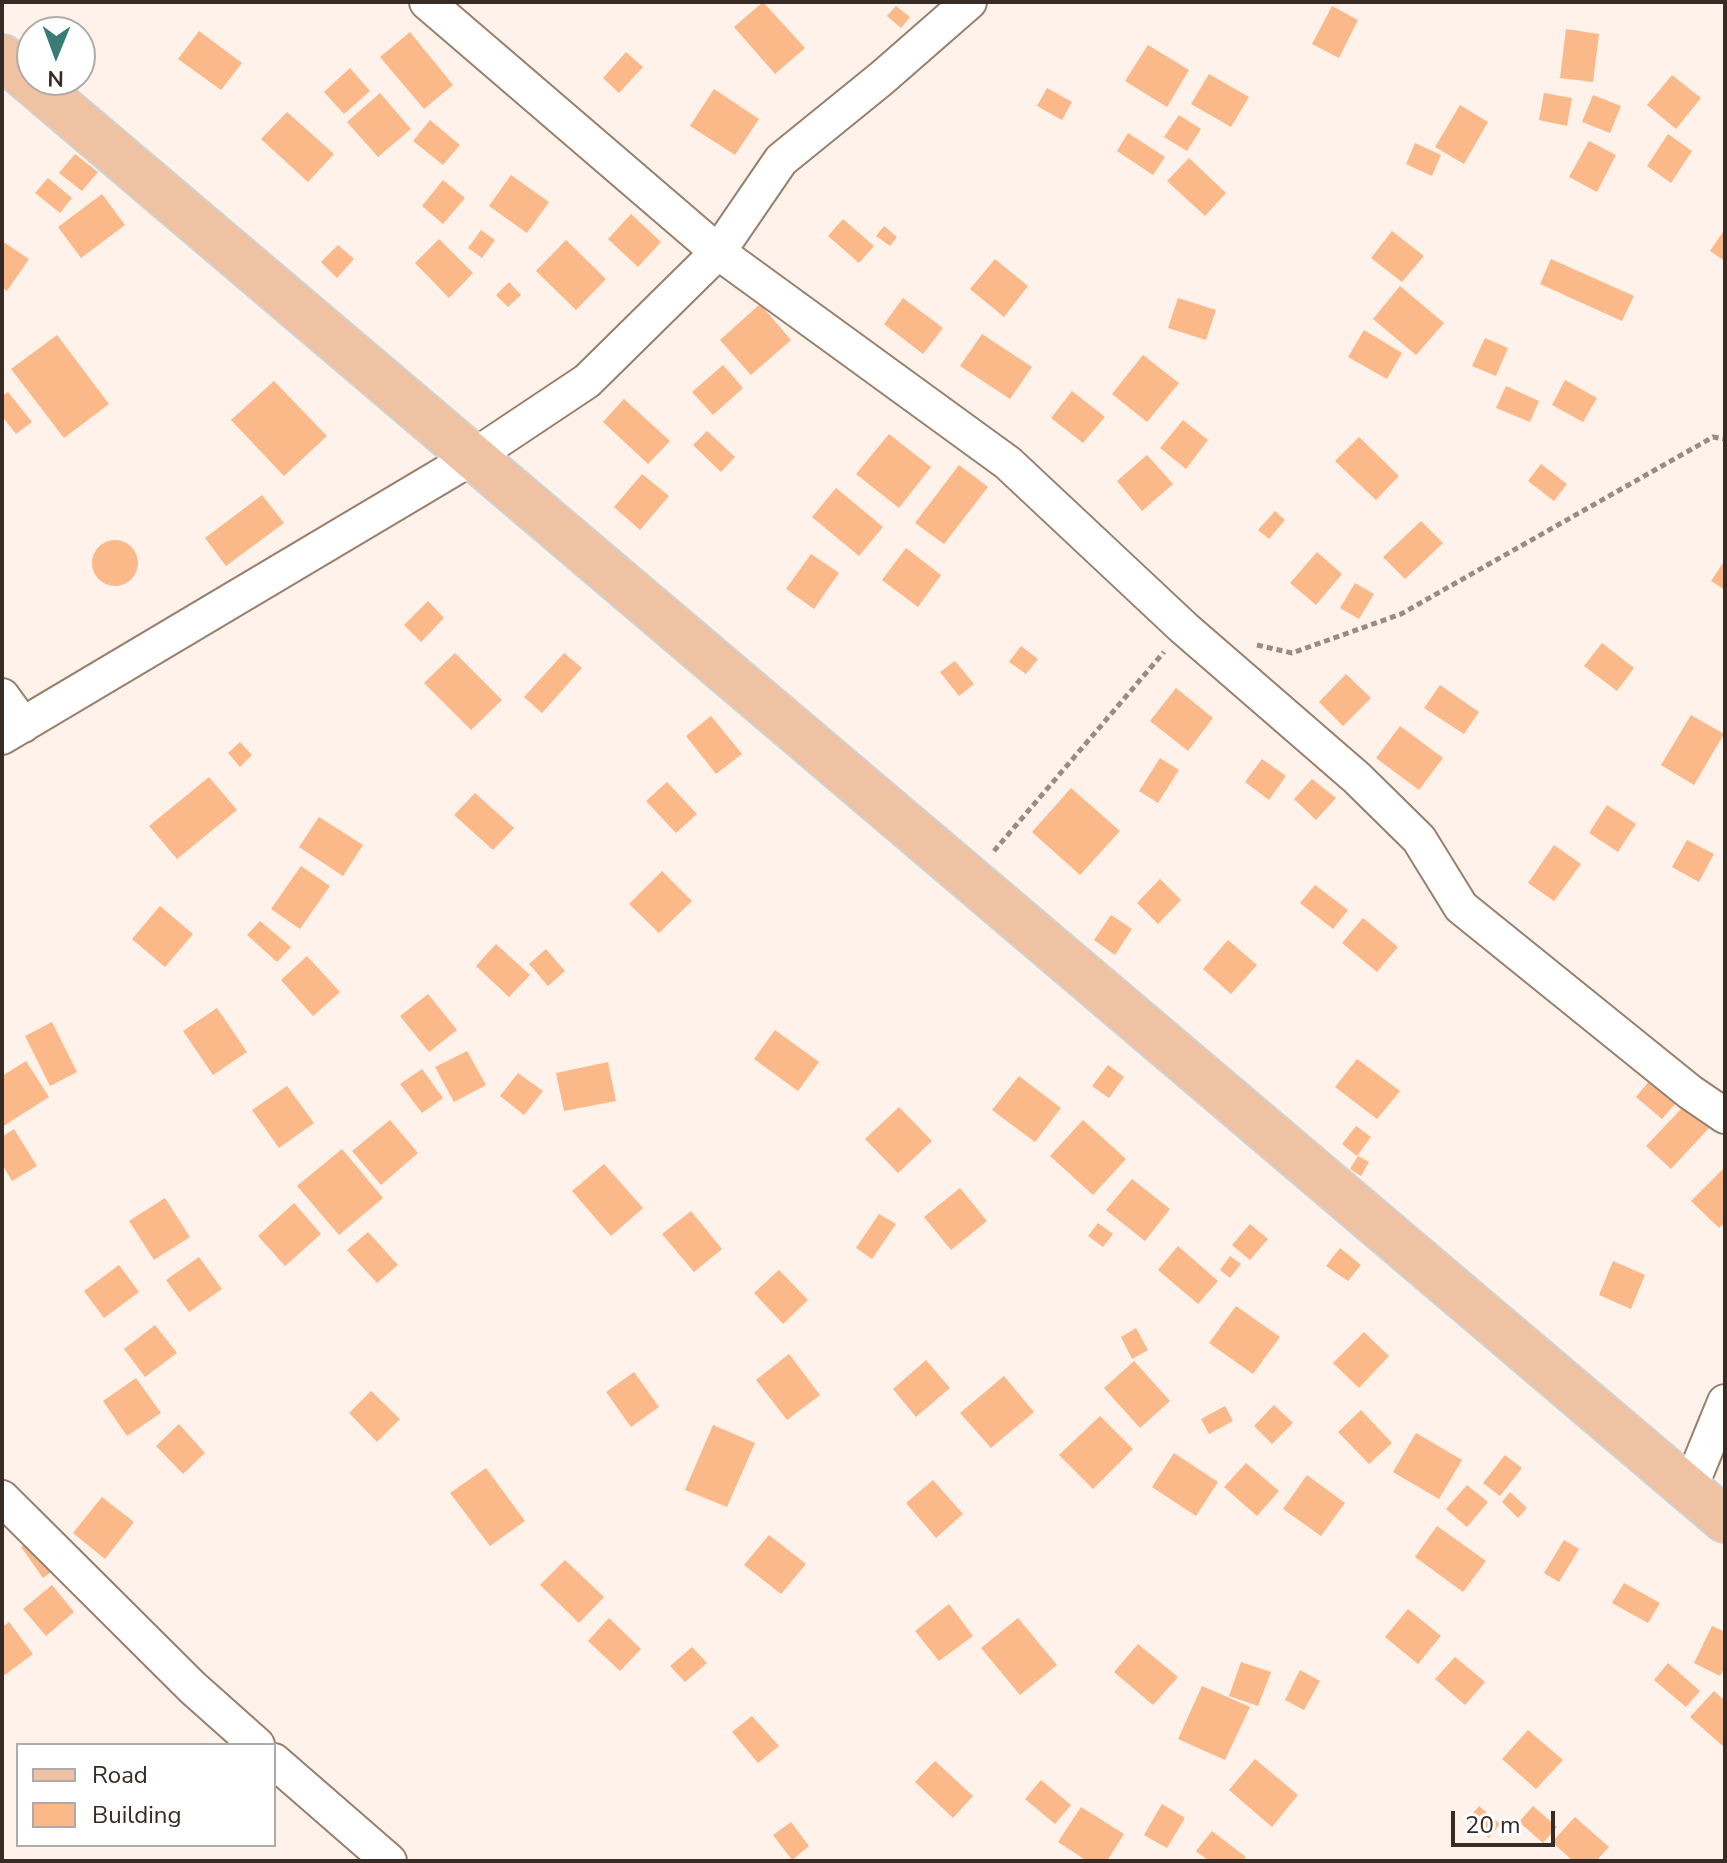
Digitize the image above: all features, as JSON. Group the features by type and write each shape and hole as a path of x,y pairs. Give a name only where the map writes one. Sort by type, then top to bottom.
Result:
{"main road":[{"path":"2,57 1725,1520"}],"street":[{"path":"427,2 458,14 718,252 1008,463 1184,628 1357,778 1419,839 1461,907 1690,1092 1725,1116"},
{"path":"2,696 13,731 473,457 587,381 718,252 781,160 969,2"},
{"path":"1689,1490 1725,1402"},
{"path":"2,1498 193,1688 255,1743"},
{"path":"276,1763 389,1861"}],"path":[{"path":"1246,642 1292,653 1401,614 1713,437 1725,439"},
{"path":"969,880 1184,628"}],"building":[{"path":"763,2 805,48 775,74 734,27"},
{"path":"896,6 910,17 901,28 887,16"},
{"path":"1332,6 1358,20 1339,58 1312,44"},
{"path":"1566,29 1599,34 1593,82 1560,78"},
{"path":"199,31 242,63 221,90 178,59"},
{"path":"410,32 453,85 424,109 380,57"},
{"path":"1148,45 1189,70 1167,107 1125,81"},
{"path":"626,52 643,67 619,93 603,78"},
{"path":"350,68 370,91 344,114 324,92"},
{"path":"1209,74 1249,97 1231,127 1191,104"},
{"path":"1672,75 1701,98 1676,129 1647,105"},
{"path":"1047,88 1072,102 1062,120 1037,106"},
{"path":"714,89 759,119 735,155 690,126"},
{"path":"380,93 411,129 378,157 347,122"},
{"path":"1544,93 1572,98 1567,126 1539,120"},
{"path":"1593,95 1621,106 1610,133 1582,122"},
{"path":"1460,105 1488,122 1464,164 1435,147"},
{"path":"287,112 334,154 308,182 261,139"},
{"path":"1179,115 1201,129 1187,151 1164,137"},
{"path":"430,120 460,145 443,165 413,141"},
{"path":"1128,133 1165,157 1153,175 1117,151"},
{"path":"1668,134 1692,151 1671,183 1647,166"},
{"path":"1589,141 1616,155 1597,192 1569,177"},
{"path":"1415,143 1441,155 1432,176 1406,164"},
{"path":"75,154 98,172 82,191 59,173"},
{"path":"1189,158 1226,193 1205,216 1167,181"},
{"path":"511,175 549,202 527,233 489,206"},
{"path":"48,178 72,198 60,213 35,193"},
{"path":"443,180 465,198 443,224 422,206"},
{"path":"102,194 125,225 81,258 58,227"},
{"path":"631,214 661,242 638,267 608,239"},
{"path":"843,219 874,246 859,263 828,236"},
{"path":"884,226 897,237 890,246 876,236"},
{"path":"1725,229 1725,261 1710,251"},
{"path":"481,230 495,240 482,258 468,248"},
{"path":"1392,231 1424,256 1402,282 1371,258"},
{"path":"439,239 473,273 449,298 415,263"},
{"path":"566,240 606,279 576,310 536,271"},
{"path":"2,241 29,259 7,291 2,287"},
{"path":"338,245 354,259 337,278 321,262"},
{"path":"995,259 1028,286 1004,317 970,289"},
{"path":"1551,259 1634,296 1622,321 1540,284"},
{"path":"509,282 521,295 508,307 496,295"},
{"path":"1400,286 1444,323 1416,355 1373,319"},
{"path":"903,298 943,328 923,354 884,324"},
{"path":"1178,298 1216,310 1206,340 1168,328"},
{"path":"760,304 791,340 751,375 720,340"},
{"path":"1364,330 1402,353 1387,379 1348,357"},
{"path":"982,334 1032,367 1010,399 960,366"},
{"path":"57,335 109,404 64,438 11,369"},
{"path":"1485,338 1508,348 1496,376 1472,366"},
{"path":"1143,355 1179,383 1147,422 1112,394"},
{"path":"723,365 743,388 713,415 692,392"},
{"path":"1565,380 1597,398 1583,422 1552,405"},
{"path":"274,381 327,436 284,476 231,420"},
{"path":"1506,386 1539,401 1530,422 1496,408"},
{"path":"1072,391 1105,417 1083,443 1051,418"},
{"path":"8,392 32,422 16,434 2,416 2,396"},
{"path":"624,399 670,441 648,464 603,422"},
{"path":"1183,420 1208,440 1186,469 1160,448"},
{"path":"707,431 735,457 721,472 693,445"},
{"path":"889,434 931,467 899,508 856,474"},
{"path":"1359,437 1399,476 1376,500 1335,461"},
{"path":"1147,455 1173,484 1142,511 1117,481"},
{"path":"1541,464 1567,484 1554,501 1528,481"},
{"path":"959,465 988,487 944,544 915,523"},
{"path":"642,474 669,496 640,530 614,507"},
{"path":"836,488 883,527 859,556 812,517"},
{"path":"262,495 284,523 226,566 205,538"},
{"path":"1275,511 1285,520 1269,539 1258,530"},
{"path":"1421,521 1443,543 1405,579 1383,557"},
{"path":"115,540 131,547 138,563 131,579 115,586 99,579 92,563 99,547"},
{"path":"906,548 941,575 918,607 882,580"},
{"path":"1317,552 1342,574 1316,605 1290,583"},
{"path":"811,554 839,573 814,609 786,589"},
{"path":"1725,560 1725,590 1711,581"},
{"path":"1355,583 1374,594 1359,619 1340,608"},
{"path":"428,601 444,618 421,642 404,625"},
{"path":"1602,643 1634,668 1617,691 1584,666"},
{"path":"1021,646 1038,659 1026,674 1009,662"},
{"path":"455,653 502,700 471,730 424,683"},
{"path":"564,653 582,668 542,713 524,697"},
{"path":"955,661 974,684 959,696 940,672"},
{"path":"1346,674 1371,698 1343,726 1319,702"},
{"path":"1440,685 1479,712 1464,734 1424,708"},
{"path":"1176,688 1213,718 1188,751 1150,721"},
{"path":"1691,715 1724,734 1694,785 1661,765"},
{"path":"711,716 742,754 716,774 686,736"},
{"path":"1400,726 1443,758 1419,790 1376,758"},
{"path":"240,742 252,755 240,767 228,753"},
{"path":"1160,758 1179,770 1158,803 1139,791"},
{"path":"1262,759 1286,776 1269,800 1245,782"},
{"path":"209,777 237,810 177,859 149,826"},
{"path":"1312,779 1336,798 1316,820 1294,799"},
{"path":"667,782 697,814 676,833 646,801"},
{"path":"1071,788 1120,831 1080,875 1032,832"},
{"path":"475,793 514,828 493,850 454,815"},
{"path":"1607,805 1636,824 1618,852 1589,833"},
{"path":"319,817 363,845 343,876 299,847"},
{"path":"1687,840 1714,854 1699,882 1672,867"},
{"path":"1554,845 1581,864 1554,901 1528,883"},
{"path":"301,866 330,886 300,929 271,909"},
{"path":"662,871 692,901 659,933 629,904"},
{"path":"1160,879 1181,900 1158,924 1137,903"},
{"path":"1315,885 1348,910 1333,929 1300,903"},
{"path":"160,906 193,934 165,967 132,939"},
{"path":"1111,915 1132,929 1115,955 1094,940"},
{"path":"1363,918 1398,947 1377,972 1342,943"},
{"path":"260,921 291,947 277,962 247,935"},
{"path":"1228,940 1257,965 1231,994 1203,969"},
{"path":"496,944 530,975 509,997 476,966"},
{"path":"546,949 565,971 548,986 529,964"},
{"path":"307,956 340,992 313,1016 281,980"},
{"path":"428,994 457,1030 429,1052 400,1016"},
{"path":"217,1008 247,1052 213,1075 183,1031"},
{"path":"52,1022 77,1072 50,1086 25,1036"},
{"path":"775,1030 819,1062 798,1091 754,1059"},
{"path":"467,1051 486,1085 454,1102 435,1067"},
{"path":"1357,1059 1400,1091 1377,1119 1335,1087"},
{"path":"26,1061 49,1097 2,1127 2,1076"},
{"path":"608,1062 616,1101 564,1111 556,1073"},
{"path":"1108,1065 1124,1077 1109,1098 1092,1086"},
{"path":"422,1069 443,1098 422,1113 400,1084"},
{"path":"518,1073 543,1091 524,1115 500,1096"},
{"path":"1655,1074 1682,1096 1662,1119 1636,1097"},
{"path":"1019,1076 1061,1108 1035,1142 992,1110"},
{"path":"287,1086 314,1123 279,1148 252,1110"},
{"path":"1684,1106 1709,1128 1671,1169 1646,1146"},
{"path":"899,1107 932,1141 898,1173 865,1139"},
{"path":"390,1120 418,1153 381,1185 352,1151"},
{"path":"1083,1120 1126,1159 1093,1195 1050,1156"},
{"path":"1356,1126 1371,1137 1357,1156 1342,1144"},
{"path":"14,1129 37,1166 12,1181 2,1164 2,1137"},
{"path":"342,1149 383,1198 339,1235 297,1186"},
{"path":"1358,1156 1369,1162 1361,1176 1350,1169"},
{"path":"604,1164 643,1208 611,1236 572,1191"},
{"path":"1725,1167 1725,1222 1719,1228 1691,1201"},
{"path":"1132,1179 1170,1209 1145,1241 1106,1210"},
{"path":"960,1188 987,1221 951,1250 924,1217"},
{"path":"165,1198 190,1237 154,1260 129,1221"},
{"path":"294,1203 321,1234 285,1266 258,1236"},
{"path":"691,1211 722,1249 694,1272 662,1234"},
{"path":"879,1214 896,1224 872,1259 856,1248"},
{"path":"1098,1223 1113,1234 1103,1247 1088,1236"},
{"path":"1250,1224 1268,1239 1250,1260 1232,1245"},
{"path":"368,1232 398,1265 377,1283 347,1250"},
{"path":"1178,1246 1218,1281 1198,1304 1158,1270"},
{"path":"1340,1248 1361,1265 1348,1281 1326,1266"},
{"path":"1230,1256 1241,1264 1230,1278 1220,1270"},
{"path":"199,1257 222,1289 189,1312 166,1280"},
{"path":"1613,1261 1645,1275 1631,1309 1599,1295"},
{"path":"119,1265 139,1292 104,1318 84,1291"},
{"path":"779,1270 808,1300 783,1324 754,1293"},
{"path":"1236,1306 1280,1337 1253,1374 1209,1343"},
{"path":"155,1325 177,1353 145,1377 124,1349"},
{"path":"1136,1328 1148,1350 1132,1359 1121,1337"},
{"path":"1364,1332 1389,1356 1359,1388 1333,1363"},
{"path":"789,1354 820,1395 787,1420 756,1380"},
{"path":"926,1360 950,1388 916,1417 893,1389"},
{"path":"1134,1361 1170,1401 1140,1428 1104,1388"},
{"path":"634,1372 659,1407 631,1427 606,1392"},
{"path":"1004,1376 1034,1412 991,1448 960,1413"},
{"path":"136,1378 161,1413 127,1436 103,1401"},
{"path":"371,1391 400,1419 377,1442 349,1413"},
{"path":"1274,1405 1293,1423 1272,1444 1254,1426"},
{"path":"1225,1406 1233,1421 1209,1434 1201,1419"},
{"path":"1361,1410 1392,1443 1369,1464 1338,1432"},
{"path":"1100,1416 1133,1449 1093,1489 1059,1455"},
{"path":"179,1424 205,1453 183,1474 156,1446"},
{"path":"713,1425 755,1443 727,1507 685,1490"},
{"path":"1416,1433 1462,1460 1439,1499 1393,1472"},
{"path":"1174,1453 1218,1482 1196,1516 1152,1487"},
{"path":"1505,1455 1522,1468 1500,1496 1483,1483"},
{"path":"1246,1463 1279,1491 1257,1516 1224,1487"},
{"path":"486,1468 525,1521 490,1546 450,1493"},
{"path":"1307,1475 1345,1503 1321,1536 1283,1509"},
{"path":"933,1480 963,1514 936,1538 906,1503"},
{"path":"1467,1485 1488,1502 1467,1527 1446,1509"},
{"path":"1510,1492 1527,1508 1518,1518 1502,1502"},
{"path":"102,1497 134,1522 105,1559 73,1533"},
{"path":"1437,1526 1486,1561 1463,1592 1415,1557"},
{"path":"769,1535 806,1564 781,1594 744,1565"},
{"path":"36,1537 58,1567 43,1578 21,1547"},
{"path":"1564,1540 1579,1549 1559,1582 1544,1573"},
{"path":"565,1560 604,1597 579,1623 540,1585"},
{"path":"1624,1583 1660,1603 1648,1623 1612,1603"},
{"path":"52,1585 74,1612 46,1636 23,1609"},
{"path":"949,1604 973,1636 939,1661 915,1631"},
{"path":"1408,1609 1441,1636 1418,1664 1385,1637"},
{"path":"609,1618 641,1649 620,1671 588,1641"},
{"path":"1018,1618 1057,1665 1020,1695 981,1648"},
{"path":"9,1622 33,1654 2,1677 2,1627"},
{"path":"1712,1626 1725,1632 1725,1667 1720,1676 1694,1663"},
{"path":"1138,1644 1178,1677 1153,1705 1114,1672"},
{"path":"692,1647 707,1663 685,1682 670,1666"},
{"path":"1455,1657 1485,1682 1465,1705 1435,1679"},
{"path":"1241,1662 1271,1672 1258,1706 1229,1696"},
{"path":"1668,1663 1700,1691 1686,1707 1654,1680"},
{"path":"1300,1670 1320,1681 1304,1710 1285,1700"},
{"path":"1202,1686 1250,1707 1225,1760 1178,1739"},
{"path":"1714,1691 1725,1701 1725,1748 1690,1717"},
{"path":"752,1716 779,1746 758,1763 732,1732"},
{"path":"1528,1730 1563,1760 1536,1789 1502,1759"},
{"path":"1255,1759 1298,1795 1272,1827 1229,1790"},
{"path":"935,1761 973,1796 953,1818 915,1782"},
{"path":"1041,1780 1071,1805 1055,1824 1025,1799"},
{"path":"1162,1804 1185,1818 1167,1848 1144,1835"},
{"path":"1479,1806 1500,1824 1489,1838 1467,1820"},
{"path":"1533,1806 1557,1827 1543,1843 1519,1822"},
{"path":"1081,1807 1124,1834 1107,1861 1087,1861 1058,1842"},
{"path":"1575,1817 1609,1847 1596,1861 1573,1861 1552,1842"},
{"path":"791,1822 809,1846 792,1860 773,1835"},
{"path":"1212,1831 1246,1857 1242,1861 1209,1861 1196,1851"}]}
